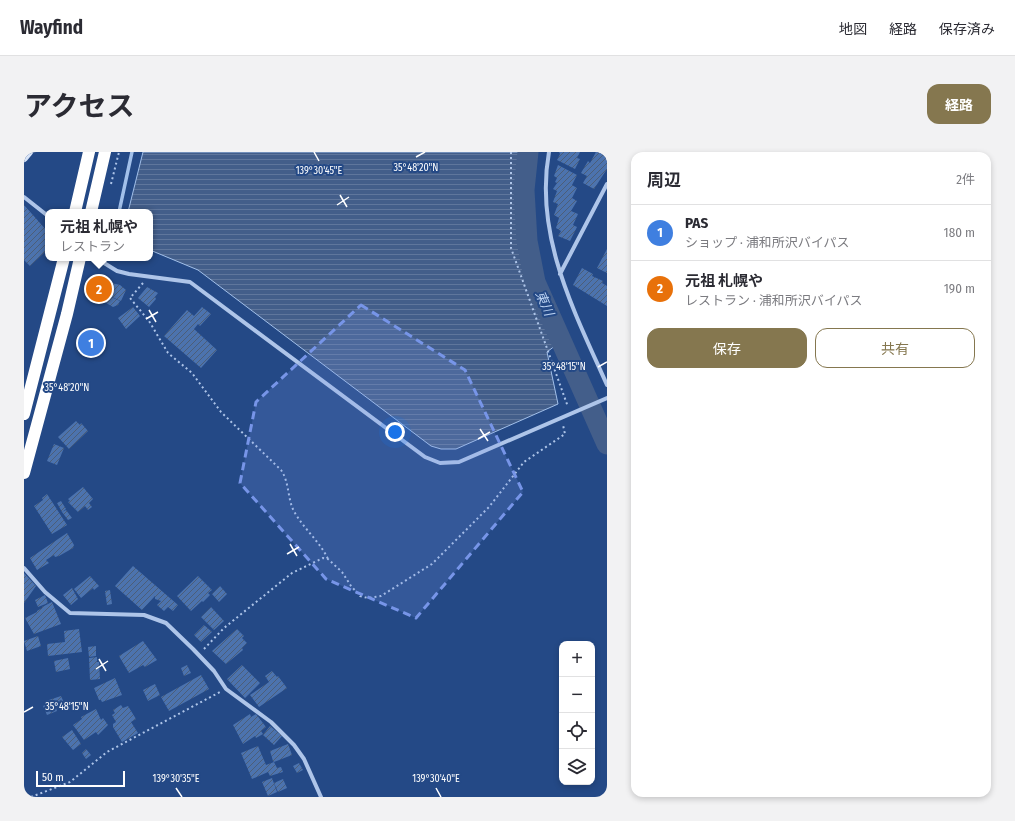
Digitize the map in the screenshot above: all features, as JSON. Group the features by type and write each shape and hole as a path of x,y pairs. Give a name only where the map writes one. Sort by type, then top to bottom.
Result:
{"highway":[{"path":"76,209 89,152"},
{"path":"92,209 105,152"},
{"path":"24,414 63,261"},
{"path":"24,473 65,322 79,261"}],"street":[{"path":"24,158 28,152"},
{"path":"549,152 547,164 546,205 550,239 560,274 580,327 607,385"},
{"path":"560,274 607,184"},
{"path":"24,197 45,214"},
{"path":"101,261 117,271 147,277 190,282 426,457 440,463 460,462 561,418 598,404 607,398"},
{"path":"24,568 45,592 70,613 144,615 166,623 214,672 226,689 271,722 294,745 304,759 322,797"}],"path":[{"path":"511,152 511,248 571,415"},
{"path":"147,277 130,298 149,321 168,353 192,372 221,412 281,470 286,478 294,512 306,530 324,550 328,559 342,572 360,596 368,598 381,596 432,564 489,507 524,462 565,434 561,418"},
{"path":"198,655 224,628 292,573 316,560 323,558 328,559"},
{"path":"31,797 70,782 108,752 226,689"}],"highlighted area":[{"path":"361,305 465,370 523,492 416,618 326,579 240,483 256,402"}],"water":[{"path":"143,152 523,152 519,188 519,224 521,242 533,295 556,345 547,352 558,404 456,449 441,449 431,446 198,270 153,251 153,209 129,209"}],"building":[{"path":"559,152 580,152 577,158 580,159 575,169 557,160 560,154"},
{"path":"596,152 607,152 607,169 594,189 583,183 587,176 581,173 588,161 590,163"},
{"path":"558,165 577,175 572,185 577,188 572,198 577,201 571,211 578,214 573,225 577,227 570,241 558,236 561,231 556,228 559,218 554,215 558,204 553,202 557,191 553,189 557,183 555,182 557,178 554,176"},
{"path":"24,205 45,229 45,252 30,266 24,260"},
{"path":"607,249 607,273 597,268"},
{"path":"582,268 593,274 592,276 603,281 602,283 607,286 607,306 573,285"},
{"path":"108,282 120,285 126,290 121,301 103,293"},
{"path":"147,287 158,293 155,297 156,299 149,307 138,298"},
{"path":"104,294 120,301 118,305 113,307 101,300"},
{"path":"133,307 140,316 126,329 118,318"},
{"path":"202,307 211,314 200,326 198,324 194,329 217,350 201,368 164,336 187,310 194,316"},
{"path":"76,421 80,425 81,423 88,431 69,449 58,437"},
{"path":"54,444 64,448 57,465 47,461"},
{"path":"83,487 93,499 89,503 92,507 88,510 85,506 78,512 68,502 70,501 68,499"},
{"path":"47,494 67,525 52,534 34,506 43,500 42,498"},
{"path":"61,501 66,509 62,512 57,503"},
{"path":"66,510 72,518 68,520 62,512"},
{"path":"67,533 74,545 73,548 59,556 55,557 54,555 46,560 49,563 37,570 30,558"},
{"path":"133,566 178,605 173,611 168,607 164,611 157,605 161,601 155,599 155,596 142,610 115,586"},
{"path":"24,573 36,586 24,603"},
{"path":"90,576 99,586 94,590 93,588 81,598 74,589"},
{"path":"198,576 212,590 208,593 210,595 203,602 202,601 191,611 177,596"},
{"path":"220,586 227,594 219,602 212,594"},
{"path":"72,588 78,599 71,605 63,595"},
{"path":"110,590 112,604 107,605 105,591"},
{"path":"45,595 48,603 38,607 35,600"},
{"path":"52,602 61,624 34,634 25,618"},
{"path":"211,607 224,621 214,630 201,617"},
{"path":"204,625 212,632 201,642 194,635"},
{"path":"79,629 82,652 48,656 47,644 65,642 64,631"},
{"path":"237,629 244,636 242,638 247,643 242,648 243,650 226,664 212,651"},
{"path":"38,636 41,646 27,651 24,641"},
{"path":"143,641 157,660 145,667 143,665 129,673 119,656"},
{"path":"96,646 96,656 89,657 88,647"},
{"path":"97,657 97,662 99,662 100,679 90,680 89,658"},
{"path":"68,658 70,669 56,672 54,661"},
{"path":"187,665 191,673 184,676 181,668"},
{"path":"242,665 260,683 245,698 227,679"},
{"path":"272,671 287,688 259,707 250,695 269,682 265,676"},
{"path":"201,675 209,689 169,711 161,697"},
{"path":"115,678 122,695 102,702 99,700 94,688"},
{"path":"155,684 160,695 148,701 143,690"},
{"path":"61,696 65,705 56,708 57,711 47,715 43,706 47,704 46,701"},
{"path":"121,705 123,708 128,706 136,719 131,722 138,733 122,742 113,727 113,724 116,722 112,715 115,713 113,710"},
{"path":"96,709 101,720 103,718 108,725 98,735 96,732 84,740 73,725 82,719 81,717"},
{"path":"250,714 251,717 256,714 266,727 261,731 263,734 256,738 255,736 243,744 233,725"},
{"path":"270,726 282,736 274,745 263,735"},
{"path":"72,730 81,744 73,750 62,737"},
{"path":"288,744 292,755 274,762 270,751"},
{"path":"258,746 266,765 274,762 277,768 281,767 283,772 270,776 268,772 252,779 241,753"},
{"path":"86,749 91,755 86,759 82,753"},
{"path":"299,763 303,770 297,773 293,766"},
{"path":"272,778 277,792 268,796 262,782"},
{"path":"283,779 287,788 278,792 274,783"}],"waterway":[{"path":"120,209 132,152"},
{"name":"東川","path":"528,152 524,190 527,241 535,282 607,444"}],"place":[{"name":"元祖 札幌や","path":"99,289"},
{"name":"PAS","path":"91,343"}]}
